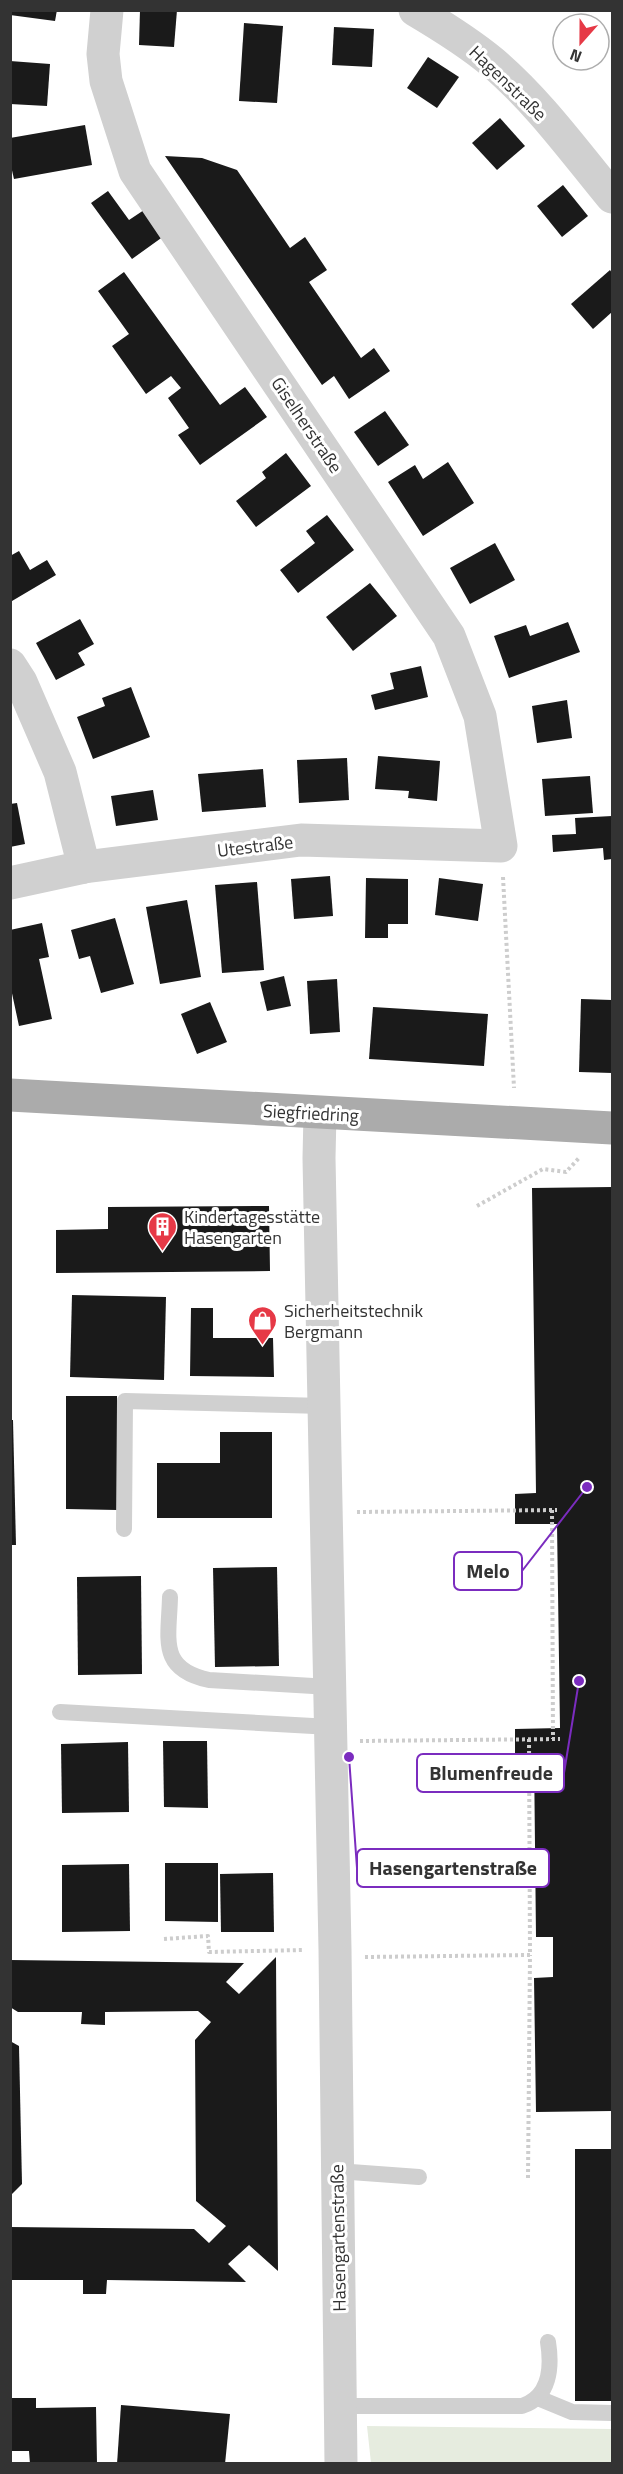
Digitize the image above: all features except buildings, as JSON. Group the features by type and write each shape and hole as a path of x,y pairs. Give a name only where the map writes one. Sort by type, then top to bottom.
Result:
{"main road":[{"name":"Siegfriedring","path":"10,1095 320,1114 612,1128"}],"street":[{"name":"Giselherstraße","path":"107,10 104,54 106,81 135,171 449,636 480,716 501,846"},
{"name":"Hagenstraße","path":"415,10 452,32 492,62 529,97 612,197"},
{"path":"10,665 21,682 60,772 84,867"},
{"name":"Utestraße","path":"10,884 84,867 301,840 501,846"},
{"name":"Hasengartenstraße","path":"320,1114 335,1953 341,2463"}],"lane":[{"path":"124,1529 125,1401 324,1406"},
{"path":"170,1597 169,1652 177,1667 193,1677 209,1680 330,1687"},
{"path":"60,1712 331,1734"},
{"path":"337,2171 419,2177"},
{"path":"340,2406 514,2408 531,2403 538,2398 548,2378 550,2353 548,2342"},
{"path":"538,2398 572,2412 612,2413"}],"path":[{"path":"501,846 514,1088"},
{"path":"477,1206 543,1169 566,1173 583,1154"},
{"path":"326,1513 555,1510 554,1739"},
{"path":"331,1734 560,1739"},
{"path":"528,2178 529,1739"},
{"path":"164,1938 208,1936 209,1952 530,1955"}],"shaded area":[{"path":"367,2426 612,2429 612,2463 371,2463"}],"place":[{"name":"Kindertagesstätte Hasengarten","path":"163,1252"},
{"name":"Sicherheitstechnik Bergmann","path":"263,1346"},
{"name":"Melo","path":"587,1487"},
{"name":"Blumenfreude","path":"579,1681"},
{"name":"Hasengartenstraße","path":"349,1757"}]}
